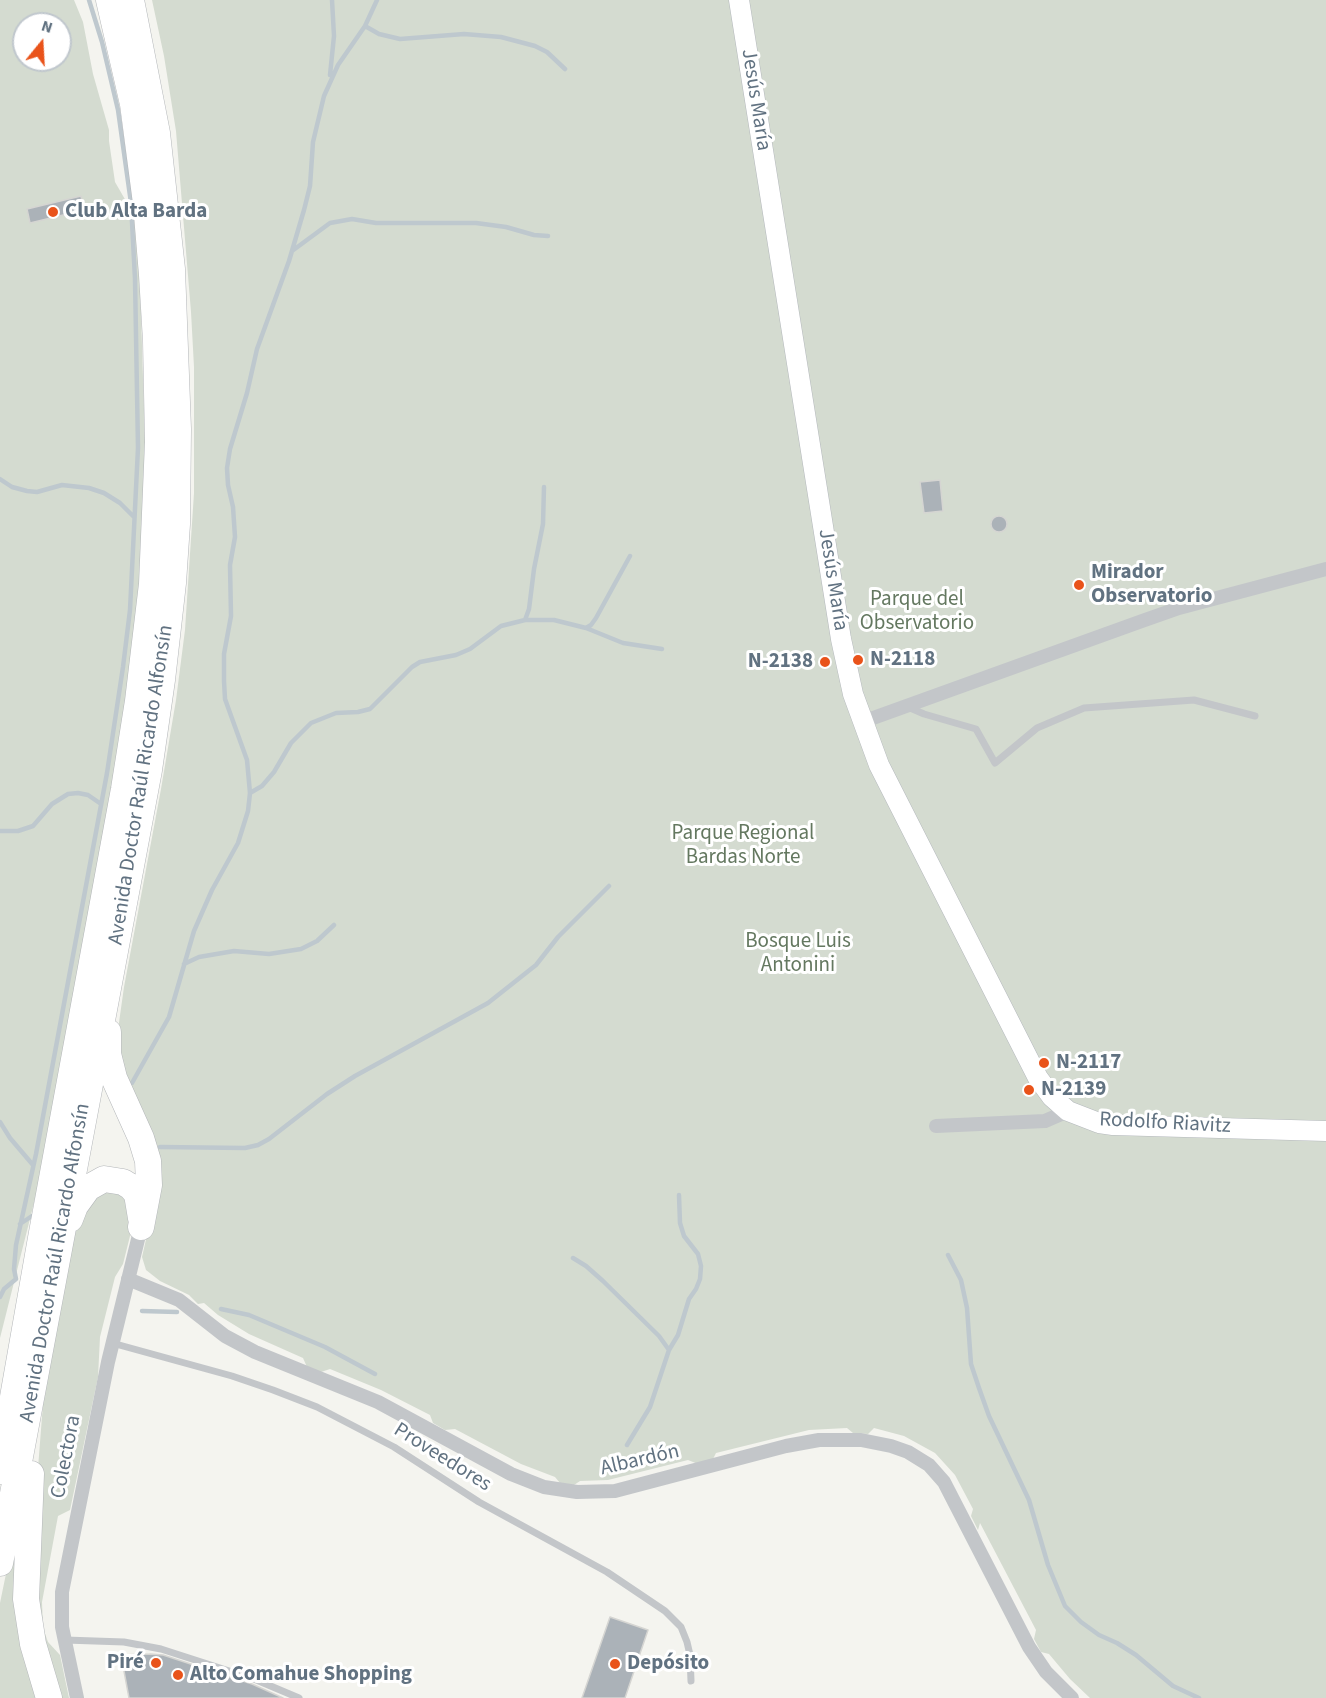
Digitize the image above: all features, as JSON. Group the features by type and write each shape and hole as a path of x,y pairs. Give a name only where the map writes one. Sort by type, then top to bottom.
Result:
{"highway":[{"name":"Avenida Doctor Raúl Ricardo Alfonsín","path":"0,1563 35,1381 49,1246 132,746 144,659 155,528 158,398 150,239 133,104 109,0"},
{"name":"Avenida Doctor Raúl Ricardo Alfonsín","path":"0,1471 111,969 149,770 160,700 173,583 177,524 178,395 170,246 162,165 130,0"},
{"path":"111,969 108,1040 111,1067 118,1089 141,1138 148,1167 149,1185 141,1227"},
{"path":"0,1369 49,1246 81,1196 95,1183 104,1179 123,1182 137,1194 140,1203 141,1227"},
{"path":"35,1381 26,1599 33,1644 49,1698"}],"main road":[{"name":"Jesús María","path":"739,0 841,639 862,722 879,765 1038,1078 1052,1097 1068,1111"},
{"name":"Rodolfo Riavitz","path":"1068,1111 1088,1120 1113,1125 1326,1131"}],"street":[{"path":"862,722 1179,608 1326,568"},
{"name":"Rodolfo Riavitz","path":"936,1126 1045,1121 1068,1111"},
{"name":"Colectora","path":"77,1698 61,1615 62,1592 112,1343 141,1227"},
{"name":"Albardón","path":"128,1279 179,1300 216,1329 255,1352 378,1402 511,1474 550,1488 587,1493 615,1491 786,1446 819,1440 861,1440 908,1452 929,1465 944,1482 1029,1647 1046,1672 1072,1698"}],"lane":[{"path":"906,706 924,714 976,729 995,764 1037,728 1083,708 1194,700 1255,716"},
{"name":"Proveedores","path":"112,1343 232,1376 273,1390 317,1407 394,1446 479,1502 607,1572 665,1611 681,1627 687,1642 691,1681"},
{"path":"65,1640 124,1642 161,1649 254,1679 299,1698"}],"green space":[{"path":"0,0 74,0 83,22 93,74 109,130 115,182 130,208 135,224 140,282 145,441 140,582 118,750 40,1179 0,1338"},
{"name":"Parque Regional Bardas Norte","path":"152,0 1326,0 1326,1698 1090,1698 1049,1654 1041,1652 1034,1639 1036,1630 980,1523 978,1530 971,1516 973,1509 955,1475 935,1453 904,1436 874,1428 868,1434 853,1433 847,1428 809,1430 716,1453 712,1461 698,1464 688,1460 608,1480 580,1481 574,1485 560,1483 555,1477 521,1464 455,1429 445,1430 433,1423 430,1415 381,1390 330,1369 321,1372 307,1367 303,1358 249,1334 218,1315 204,1303 198,1304 189,1295 160,1281 146,1270 142,1257 153,1209 114,1058 124,987 176,700 185,630 194,493 194,367 176,131"},
{"path":"106,1192 119,1194 128,1200 131,1232 123,1264 115,1277 100,1337 98,1377 70,1510 58,1516 42,1602 43,1628 48,1642 60,1655 69,1698 54,1698 31,1558 44,1391 71,1234 87,1202"},
{"path":"23,1491 42,1698 0,1698 0,1603"}],"building":[{"path":"81,196 84,210 30,223 27,209"},
{"path":"940,480 943,511 924,513 920,482"},
{"path":"999,516 1005,518 1007,524 1005,530 999,532 993,530 991,524 993,518"},
{"name":"Depósito","path":"610,1617 648,1630 625,1698 582,1698"},
{"name":"Alto Comahue Shopping","path":"121,1655 163,1655 252,1684 283,1698 129,1698"}],"waterway":[{"path":"0,1297 4,1289 16,1279 14,1269 16,1245 36,1154 107,773 130,610 138,448 135,279 131,203 118,110 102,42 89,0"},
{"path":"330,75 334,36 332,0"},
{"path":"132,1083 169,1017 194,931 212,890 238,843 248,811 250,793 247,760 225,699 224,681 224,654 231,616 230,565 235,537 227,468 230,449 247,393 257,349 289,261 304,210 310,186 313,142 324,96 338,65 365,26 377,0"},
{"path":"365,26 379,34 400,39 464,34 501,37 535,46 547,52 565,69"},
{"path":"292,251 330,223 352,219 376,223 476,223 548,236"},
{"path":"0,479 12,487 27,491 37,492 62,485 89,488 104,493 120,503 134,517"},
{"path":"525,620 529,609 543,524 544,487"},
{"path":"586,628 596,618 630,556"},
{"path":"250,793 262,786 274,772 291,743 311,723 336,713 370,709 412,667 420,662 456,655 470,649 501,626 525,620 554,620 586,628 623,643 662,649"},
{"path":"0,831 18,831 33,826 52,804 68,794 88,795 101,804"},
{"path":"160,1147 245,1148 269,1139 327,1094 355,1076 488,1003 536,965 558,937 609,886"},
{"path":"184,964 199,957 234,951 269,954 301,949 317,941 334,925"},
{"path":"0,1122 10,1138 33,1165"},
{"path":"627,1445 650,1407 669,1350 678,1335 689,1299 700,1279 701,1266 698,1254 684,1236 680,1223 679,1195"},
{"path":"20,1224 32,1216"},
{"path":"948,1255 961,1280 967,1308 971,1364 989,1416 1029,1500 1048,1565 1065,1606 1081,1622 1099,1635 1136,1655 1173,1686 1199,1698"},
{"path":"573,1258 603,1281 659,1336 669,1350"},
{"path":"221,1309 249,1315 325,1347 375,1374"},
{"path":"142,1311 177,1312"}],"place":[{"name":"Club Alta Barda","path":"53,212"},
{"name":"Mirador Observatorio","path":"1079,585"},
{"name":"N-2118","path":"858,660"},
{"name":"N-2138","path":"825,662"},
{"name":"N-2117","path":"1044,1063"},
{"name":"N-2139","path":"1029,1090"},
{"name":"Piré","path":"156,1663"},
{"name":"Depósito","path":"615,1664"},
{"name":"Alto Comahue Shopping","path":"178,1675"}],"park label":[{"name":"Parque del Observatorio","path":"917,612"},
{"name":"Bosque Luis Antonini","path":"798,954"}]}
